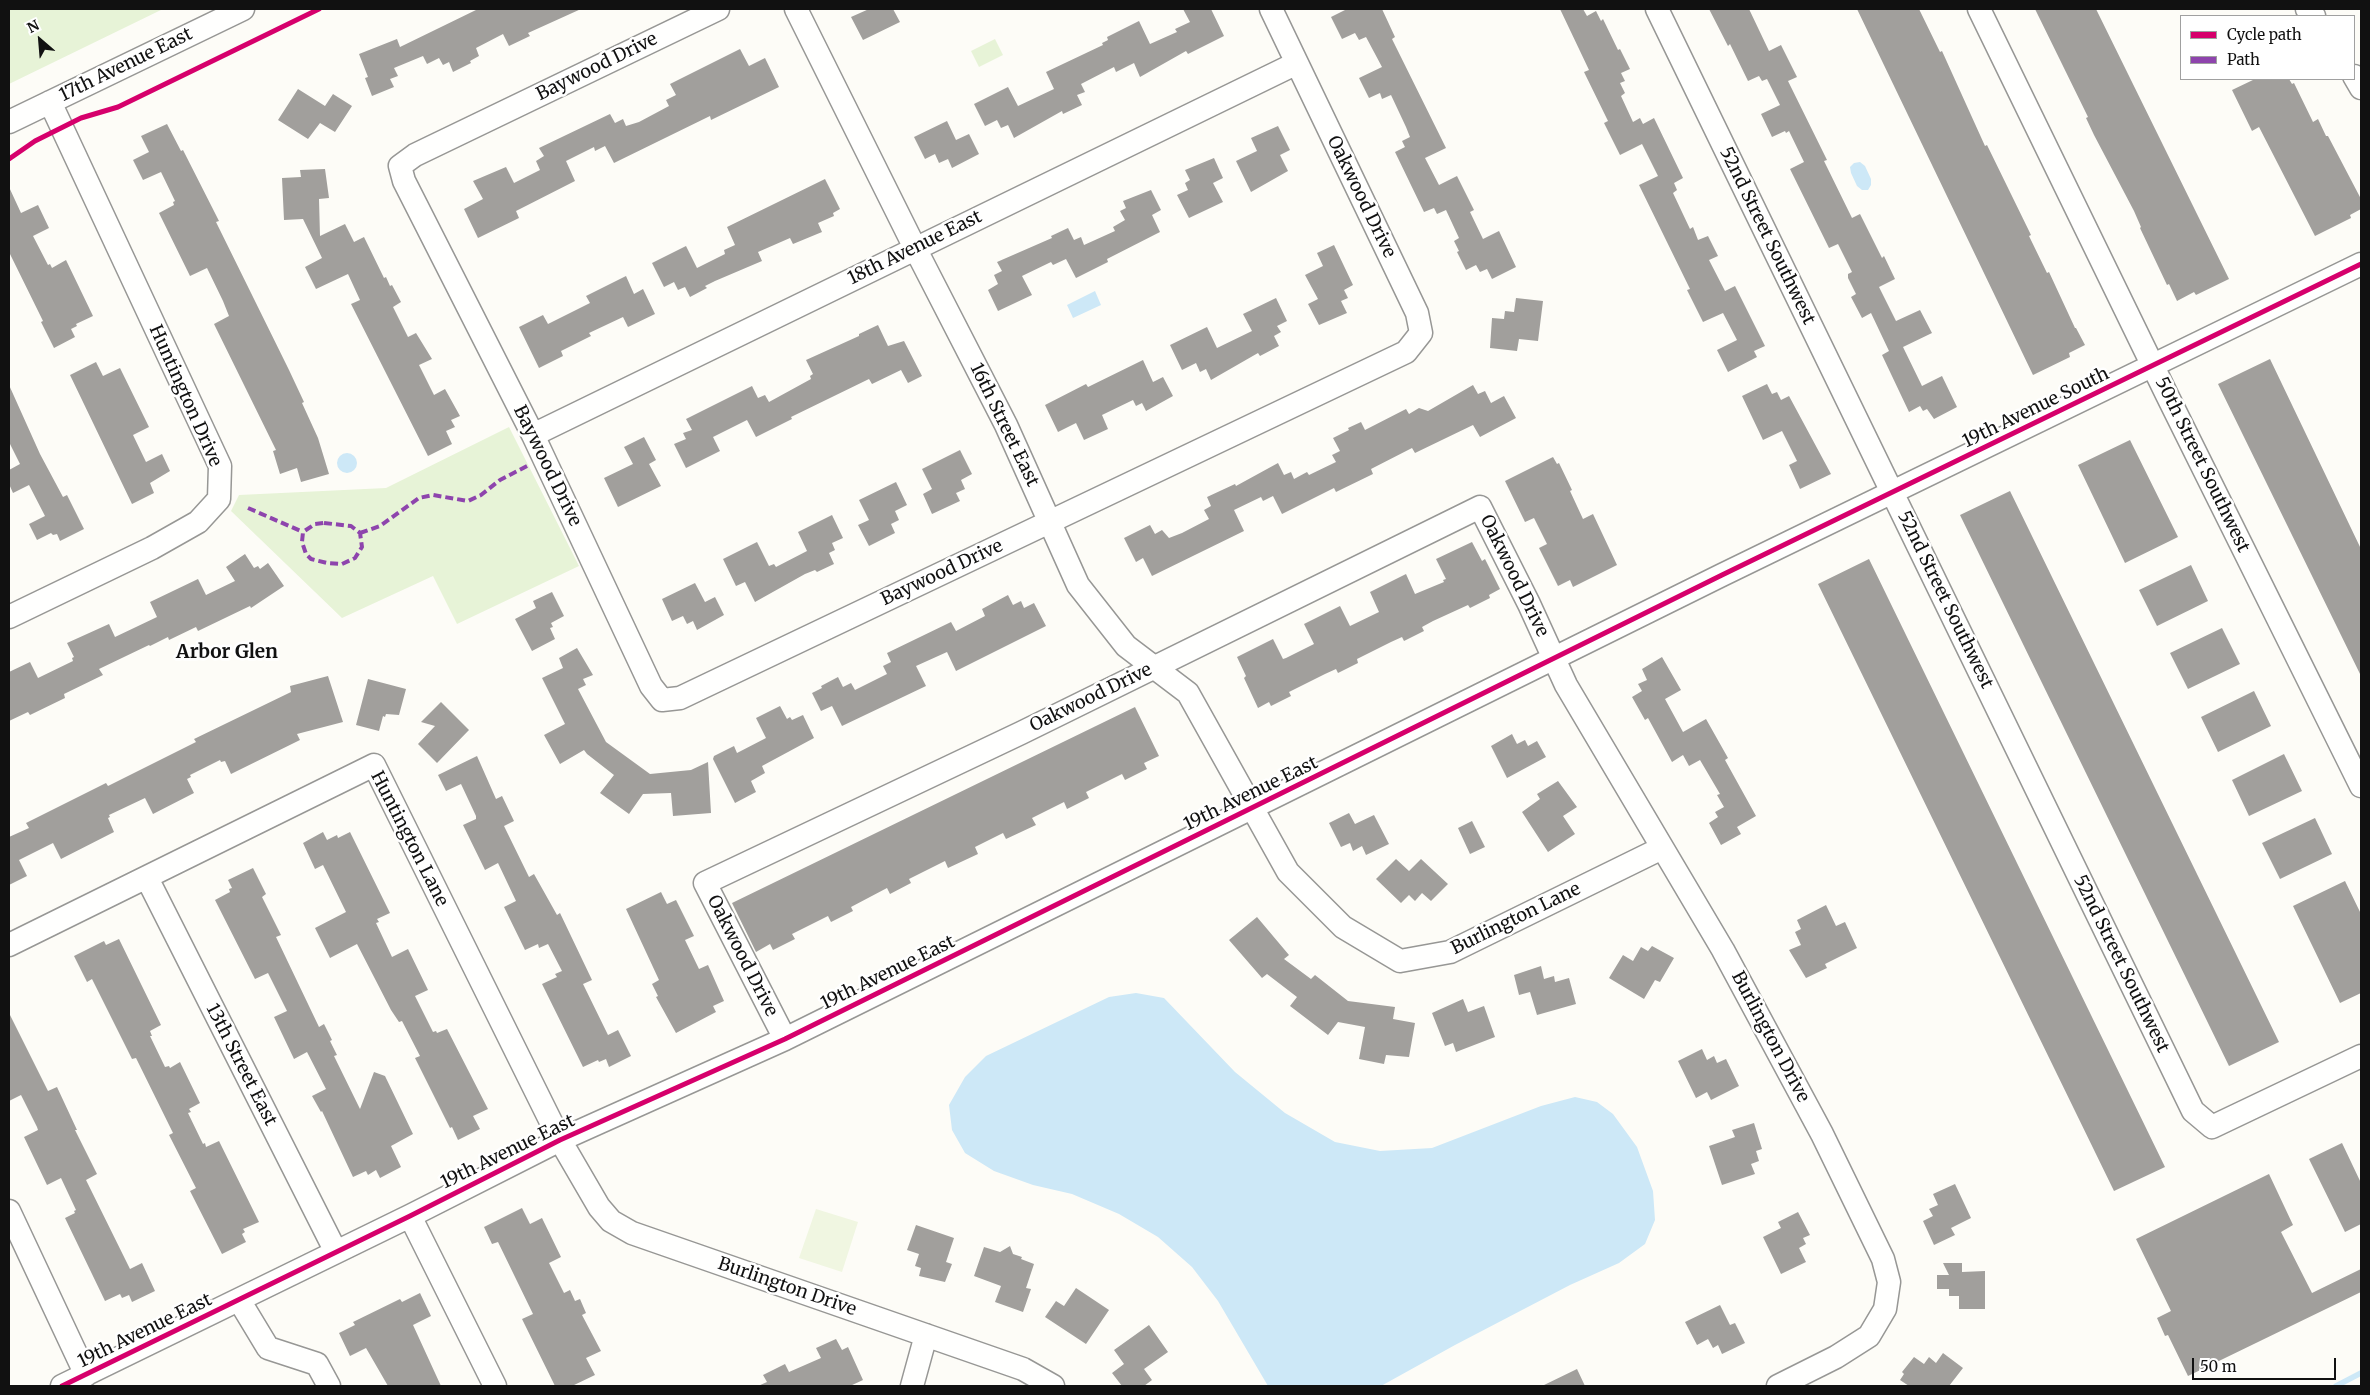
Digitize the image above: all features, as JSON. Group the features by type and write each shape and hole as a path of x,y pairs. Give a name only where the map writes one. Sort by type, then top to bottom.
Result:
{"street":[{"name":"17th Avenue East","path":"9,122 243,9"},
{"name":"Baywood Drive","path":"718,9 415,154 400,166 404,181 533,434 651,686 662,700 680,698 1050,522"},
{"name":"16th Street East","path":"796,9 1006,425 1078,585 1126,646 1188,693 1254,808"},
{"name":"Oakwood Drive","path":"1050,522 1406,352 1421,333 1417,313 1271,9"},
{"name":"52nd Street Southwest","path":"1657,9 2192,1110 2212,1127 2361,1056"},
{"name":"50th Street Southwest","path":"1979,9 2361,786"},
{"name":"18th Avenue East","path":"533,434 1297,63"},
{"name":"Huntington Drive","path":"12,609 152,548 198,522 220,499 220,466 50,102"},
{"name":"19th Avenue South","path":"1722,576 2361,264"},
{"name":"Oakwood Drive","path":"785,1039 705,883 1154,667 1480,507 1530,604 1555,660"},
{"name":"19th Avenue East","path":"62,1386 410,1216 560,1140 785,1039 1722,576"},
{"name":"Burlington Drive","path":"1555,660 1566,685 1724,950 1822,1134 1883,1259 1889,1282 1885,1309 1869,1336 1836,1357 1778,1386"},
{"name":"Huntington Lane","path":"9,945 374,765 560,1140"},
{"name":"Burlington Lane","path":"1254,808 1288,872 1343,926 1400,961 1450,952 1662,848"},
{"name":"13th Street East","path":"147,878 336,1252"},
{"name":"Burlington Drive","path":"560,1140 599,1207 611,1221 632,1233 1024,1369 1053,1386"},
{"path":"9,1211 86,1374"},
{"path":"410,1216 495,1386"},
{"path":"239,1300 268,1348 317,1364 329,1386"},
{"path":"912,1386 926,1335"}],"green space":[{"path":"9,9 163,9 9,84"},
{"path":"995,39 1003,55 979,67 971,51"},
{"path":"509,427 579,566 457,624 433,576 342,618 231,511 239,495 386,488"},
{"path":"816,1209 858,1222 842,1272 799,1258"}],"water":[{"path":"1860,162 1865,166 1871,179 1871,185 1868,190 1862,190 1857,186 1851,173 1850,167 1854,163"},
{"path":"1095,291 1101,305 1073,318 1067,305"},
{"path":"343,453 351,453 357,459 357,467 351,473 343,473 337,467 337,459"},
{"path":"1136,993 1164,998 1235,1072 1285,1113 1335,1142 1380,1151 1432,1148 1541,1106 1575,1097 1597,1102 1613,1114 1637,1147 1653,1191 1655,1220 1645,1244 1619,1263 1570,1285 1381,1386 1268,1386 1218,1301 1192,1267 1158,1237 1119,1214 1072,1194 1033,1185 994,1171 965,1153 952,1130 949,1105 965,1077 986,1056 1109,997"}],"building":[{"path":"478,9 581,9 528,33 530,36 509,46 503,34 476,48 479,56 470,61 471,63 453,72 449,62 443,65 439,58 427,64 423,56 394,68 398,76 390,79 394,87 372,96 365,78 368,77 359,54 397,39 400,47"},
{"path":"869,9 893,9 900,22 863,40 851,17"},
{"path":"1183,9 1211,9 1224,36 1188,54 1186,51 1140,77 1134,63 1116,72 1114,67 1081,84 1085,92 1077,95 1082,105 1063,114 1062,111 1014,138 1008,125 1001,128 997,120 985,126 974,104 1008,87 1018,106 1054,89 1046,72 1103,45 1102,43 1108,40 1107,37 1139,21 1150,44 1177,32 1175,29 1190,22"},
{"path":"1347,9 1382,9 1395,37 1392,39 1446,148 1425,158 1439,185 1457,176 1474,210 1470,212 1483,239 1499,231 1516,267 1492,279 1487,269 1480,272 1476,265 1466,270 1454,241 1459,238 1446,210 1437,214 1434,208 1424,212 1395,152 1405,147 1402,141 1410,137 1391,95 1382,99 1380,93 1369,98 1359,78 1382,67 1366,37 1359,40 1355,33 1342,39 1331,17"},
{"path":"1560,9 1583,9 1587,16 1596,11 1601,21 1603,19 1618,50 1620,49 1630,69 1621,73 1625,81 1620,83 1625,93 1621,96 1633,122 1640,118 1643,124 1654,118 1683,178 1674,183 1677,190 1673,193 1690,229 1693,227 1698,240 1708,236 1718,256 1709,260 1725,291 1735,286 1765,346 1754,351 1757,357 1728,372 1717,350 1737,340 1723,313 1703,322 1687,290 1690,289 1639,185 1658,176 1642,144 1620,155 1604,123 1608,121 1584,72 1589,70"},
{"path":"1709,9 1749,9 1769,51 1781,45 1797,77 1788,81 1827,160 1824,161 1852,218 1860,214 1895,279 1879,287 1896,321 1920,310 1932,333 1903,347 1922,386 1942,376 1957,407 1934,419 1927,409 1923,411 1920,406 1909,412 1882,355 1889,351 1871,313 1862,318 1851,297 1856,294 1848,278 1848,274 1852,272 1838,244 1829,248 1790,169 1804,162 1789,131 1772,137 1761,114 1780,105 1767,79 1762,81 1759,76 1748,81 1730,44 1728,46"},
{"path":"1857,9 1919,9 1940,52 1942,51 1985,146 1987,145 2031,235 2029,236 2047,273 2049,272 2085,345 2069,353 2070,357 2033,375"},
{"path":"2035,9 2096,9 2229,279 2196,295 2194,292 2177,301 2169,284 2167,285 2134,211 2094,135 2086,118 2088,117"},
{"path":"740,49 749,66 765,58 779,87 711,120 710,116 614,163 605,146 595,151 594,147 566,161 575,181 516,211 519,218 478,238 464,209 483,199 473,181 506,167 514,183 540,170 536,161 544,156 539,148 610,114 615,123 623,119 626,126 639,122 669,106 666,100 676,95 670,84"},
{"path":"2253,80 2290,80 2292,84 2294,83 2313,122 2318,119 2326,136 2328,136 2361,199 2361,209 2350,215 2351,218 2315,236 2259,127 2252,131 2232,90"},
{"path":"298,89 325,106 333,94 352,106 335,132 320,123 308,139 278,120"},
{"path":"947,121 956,140 969,134 979,154 952,168 948,159 939,163 935,154 925,159 914,137"},
{"path":"167,124 181,151 183,150 219,221 216,222 304,402 302,403 318,438 329,474 301,482 297,468 280,474 273,451 276,450 214,324 229,316 223,301 207,268 190,276 159,213 174,205 173,202 175,201 161,172 143,180 133,160 149,152 141,136"},
{"path":"1278,126 1290,150 1280,155 1288,171 1251,192 1236,161 1257,151 1251,138"},
{"path":"1214,158 1223,178 1213,183 1223,202 1189,218 1177,195 1188,190 1185,183 1190,180 1185,170"},
{"path":"325,169 329,198 319,199 320,236 345,224 354,242 364,237 384,278 386,277 390,286 392,285 401,302 393,307 408,337 416,333 432,359 419,365 434,395 445,389 460,416 451,420 455,427 446,431 452,444 428,456 351,304 360,300 348,274 316,289 305,267 322,258 303,219 284,220 282,178 301,177 300,170"},
{"path":"825,179 840,209 833,213 834,216 818,223 822,232 793,244 790,238 758,252 762,261 705,286 707,288 690,297 685,287 678,290 674,282 664,287 652,263 686,246 697,268 725,254 724,250 735,245 727,227"},
{"path":"9,187 21,213 38,205 49,228 33,236 48,265 50,264 52,268 66,260 93,316 76,324 77,326 71,329 75,337 54,348 9,252"},
{"path":"1151,190 1161,210 1152,215 1160,232 1107,259 1108,262 1076,278 1066,259 1053,265 1051,262 1022,276 1032,295 998,311 988,290 998,284 994,275 1002,271 997,262 1052,238 1051,236 1068,228 1074,240 1081,237 1084,245 1115,231 1113,227 1125,220 1120,211 1126,208 1123,201"},
{"path":"1334,245 1353,285 1344,290 1348,298 1341,301 1347,313 1319,325 1308,304 1318,299 1305,275 1323,266 1317,253"},
{"path":"626,276 634,294 643,289 655,314 628,327 623,317 589,333 591,336 561,351 563,356 539,368 519,327 543,315 548,324 590,303 586,296"},
{"path":"1276,298 1287,321 1277,326 1281,332 1274,336 1279,346 1260,356 1258,353 1211,380 1206,369 1200,372 1196,363 1182,370 1170,345 1207,327 1217,348 1252,331 1243,314"},
{"path":"1516,298 1543,301 1538,341 1519,339 1517,351 1490,348 1492,318 1504,319 1505,311 1514,312"},
{"path":"878,325 888,346 904,341 922,376 908,383 901,370 872,384 869,379 791,417 792,419 756,437 747,420 713,437 720,451 686,468 674,444 686,439 683,433 692,430 686,419 752,386 758,398 765,395 769,402 811,379 810,376 813,374 806,360 859,336 859,334"},
{"path":"2270,359 2361,549 2361,676 2218,384"},
{"path":"1143,360 1153,382 1163,377 1173,396 1146,411 1142,403 1136,406 1133,400 1102,415 1108,429 1084,440 1076,423 1058,432 1045,405 1086,384 1088,387"},
{"path":"96,362 103,376 120,368 149,427 133,435 146,462 162,454 170,471 150,483 154,493 132,504 70,375"},
{"path":"1767,384 1772,394 1777,392 1781,400 1789,396 1831,474 1800,489 1789,465 1797,461 1782,431 1763,440 1742,396"},
{"path":"9,385 40,454 63,497 67,495 84,529 60,541 57,534 53,535 51,533 37,540 29,524 45,516 29,485 13,493 9,484 9,470 20,464 9,442"},
{"path":"1473,385 1478,394 1485,391 1491,403 1504,396 1516,418 1480,437 1473,425 1415,453 1412,448 1371,469 1373,474 1336,492 1334,488 1282,514 1273,496 1263,501 1261,497 1234,510 1244,531 1152,576 1143,558 1136,562 1124,538 1150,525 1155,534 1162,530 1169,538 1182,533 1209,519 1204,510 1211,506 1207,497 1235,484 1236,486 1278,463 1284,475 1291,472 1294,479 1307,472 1309,475 1336,462 1332,455 1340,451 1333,438 1349,430 1348,428 1361,422 1365,430 1406,409 1409,414 1419,408 1428,411"},
{"path":"644,437 656,460 649,464 661,486 618,507 604,478 633,464 624,447"},
{"path":"2130,440 2178,537 2125,563 2078,465"},
{"path":"960,450 972,474 961,480 965,489 956,493 960,501 932,514 923,494 932,489 922,469"},
{"path":"1553,457 1557,464 1559,463 1583,519 1593,514 1617,565 1573,587 1570,580 1558,586 1539,548 1547,544 1534,518 1525,522 1505,481"},
{"path":"896,482 907,505 895,511 899,520 891,524 895,533 869,546 858,525 869,520 859,500"},
{"path":"2010,491 2279,1042 2229,1066 1960,515"},
{"path":"832,515 843,538 832,543 835,550 829,553 834,564 817,572 815,570 805,574 755,602 745,582 736,586 723,559 757,542 769,566 774,564 776,567 807,551 798,532"},
{"path":"1472,542 1482,561 1485,559 1500,589 1489,595 1490,598 1470,608 1468,605 1433,621 1422,627 1424,631 1404,641 1402,637 1391,642 1357,659 1358,663 1338,673 1336,669 1325,674 1289,692 1291,696 1271,706 1269,702 1258,708 1244,678 1246,676 1237,657 1273,639 1283,659 1286,658 1314,644 1304,624 1340,606 1350,626 1379,612 1370,592 1406,574 1415,594 1444,582 1443,580 1446,579 1436,559"},
{"path":"245,554 254,568 258,566 260,569 268,563 284,586 251,608 250,606 198,631 196,627 169,640 168,637 99,669 103,675 64,694 65,698 30,715 28,712 9,721 9,672 30,662 38,678 73,661 72,658 74,657 67,643 109,624 115,637 157,617 150,602 198,579 206,595 235,581 226,567"},
{"path":"1869,559 2165,1167 2114,1191 1818,584"},
{"path":"2191,565 2208,601 2157,626 2139,590"},
{"path":"695,583 705,602 715,597 724,615 697,630 693,621 687,624 683,616 672,621 662,599"},
{"path":"552,592 564,616 551,623 553,627 550,628 555,639 532,651 515,619 536,608 533,601"},
{"path":"1008,595 1013,605 1021,601 1024,608 1034,603 1046,626 956,671 947,652 916,666 926,686 842,726 832,706 821,711 812,693 822,688 821,686 838,677 843,687 851,683 855,690 887,674 883,666 891,662 887,653 951,622 956,631 985,616 982,609"},
{"path":"2222,628 2240,664 2188,689 2170,653"},
{"path":"577,648 593,675 583,679 586,685 578,689 606,742 650,774 691,770 708,762 711,813 673,816 671,793 643,794 629,814 600,793 614,775 584,750 560,764 544,735 565,724 542,678 563,668 559,658"},
{"path":"1662,657 1681,690 1665,699 1683,732 1706,719 1728,758 1725,760 1756,816 1737,827 1741,834 1721,845 1709,823 1718,817 1715,812 1724,807 1717,795 1720,794 1700,760 1689,766 1683,755 1672,762 1648,718 1645,720 1632,697 1642,691 1638,684 1647,680 1642,669"},
{"path":"328,676 343,722 297,734 300,740 231,774 225,761 221,762 220,760 190,775 191,777 187,779 194,793 153,814 145,798 109,815 110,817 108,818 114,832 61,859 53,843 19,860 27,876 9,885 9,837 29,828 26,823 106,783 108,786 196,742 194,739 291,692 290,686"},
{"path":"368,679 406,689 399,715 386,714 385,717 383,716 379,731 356,725"},
{"path":"2254,691 2271,726 2218,752 2201,717"},
{"path":"441,702 469,730 437,763 418,744 435,726 421,722"},
{"path":"780,706 787,719 790,717 792,720 803,715 814,738 762,766 765,773 751,781 756,792 735,803 713,759 714,756 734,746 737,753 766,738 756,718"},
{"path":"1135,707 1159,756 1144,763 1147,769 1125,780 1122,774 1086,792 1089,798 1067,809 1064,802 1032,818 1036,825 1006,839 1003,833 975,847 978,854 948,868 945,861 909,879 911,883 890,894 887,888 851,907 853,911 831,922 828,916 792,934 795,939 773,950 770,944 756,952 732,903"},
{"path":"1512,734 1517,744 1525,740 1528,746 1537,741 1546,757 1507,778 1491,746"},
{"path":"2284,754 2302,791 2249,816 2232,780"},
{"path":"477,756 496,799 502,796 514,821 504,826 529,877 534,874 557,915 560,913 592,980 583,984 608,1035 618,1030 631,1056 609,1067 606,1059 599,1062 598,1060 583,1067 542,984 557,977 555,974 562,971 548,944 539,948 538,944 525,950 504,907 516,901 498,863 485,870 463,825 476,819 476,816 461,784 446,791 438,775"},
{"path":"1558,781 1577,807 1563,816 1575,834 1548,852 1522,812 1540,799 1537,794"},
{"path":"1349,813 1355,824 1374,815 1389,844 1366,855 1362,846 1353,851 1350,843 1341,847 1329,823"},
{"path":"2315,818 2332,854 2280,879 2262,843"},
{"path":"1472,821 1485,847 1470,854 1458,828"},
{"path":"323,832 327,840 337,835 338,838 350,832 390,913 377,919 379,922 376,923 392,957 408,949 428,990 415,996 433,1032 436,1031 437,1033 447,1029 488,1109 473,1116 480,1129 458,1140 452,1127 450,1128 415,1058 420,1056 402,1021 399,1022 391,1010 357,944 330,958 315,928 346,912 323,865 315,869 303,843"},
{"path":"1396,859 1409,871 1421,859 1448,884 1431,901 1422,893 1415,901 1409,895 1401,903 1376,879"},
{"path":"253,868 266,894 262,897 281,935 276,937 319,1027 324,1024 332,1040 330,1041 337,1055 334,1056 360,1109 374,1072 385,1076 413,1134 391,1146 401,1167 380,1178 376,1170 368,1175 366,1171 353,1177 322,1111 312,1096 326,1089 307,1052 294,1059 274,1017 287,1011 268,973 255,979 215,900 230,892 229,889 232,888 228,880"},
{"path":"2345,881 2361,914 2361,993 2340,1003 2293,906"},
{"path":"661,892 667,904 676,900 694,936 685,940 699,969 708,965 724,1001 713,1006 716,1012 676,1033 656,997 658,996 652,984 659,980 626,909"},
{"path":"1826,905 1836,926 1845,922 1857,948 1825,964 1827,968 1806,978 1789,950 1801,945 1795,932 1801,929 1797,920"},
{"path":"1257,917 1289,955 1284,959 1311,979 1315,975 1348,1001 1395,1007 1393,1019 1415,1023 1409,1057 1386,1055 1384,1064 1359,1059 1365,1027 1338,1022 1328,1035 1290,1006 1297,997 1267,974 1262,978 1229,940"},
{"path":"119,939 161,1025 150,1031 152,1036 150,1036 165,1067 169,1066 170,1068 180,1062 200,1103 189,1109 191,1112 188,1113 203,1144 205,1143 206,1147 219,1141 259,1222 243,1229 245,1232 242,1234 246,1242 222,1254 190,1191 196,1188 169,1135 173,1133 136,1058 132,1059 92,979 87,982 74,956 104,941 106,945"},
{"path":"1652,946 1674,958 1660,982 1655,980 1644,999 1609,978 1623,955 1633,961 1641,947 1648,951"},
{"path":"1541,966 1544,979 1554,976 1555,982 1569,978 1576,1004 1537,1015 1530,992 1519,995 1514,975"},
{"path":"1463,999 1468,1012 1484,1006 1495,1037 1456,1052 1453,1043 1445,1046 1432,1013"},
{"path":"9,1013 48,1091 57,1087 77,1130 75,1130 97,1174 86,1180 130,1269 142,1263 155,1291 132,1302 129,1295 122,1298 120,1294 105,1301 65,1218 75,1213 74,1211 76,1210 61,1178 47,1185 24,1137 38,1130 21,1095 9,1101"},
{"path":"1702,1049 1707,1060 1714,1056 1717,1063 1726,1059 1739,1086 1711,1100 1707,1092 1696,1098 1678,1061"},
{"path":"1754,1123 1762,1149 1756,1151 1759,1161 1751,1164 1755,1174 1722,1185 1709,1146 1735,1137 1732,1130"},
{"path":"2342,1143 2361,1183 2361,1224 2345,1232 2309,1159"},
{"path":"2269,1174 2293,1225 2281,1232 2312,1293 2361,1269 2361,1292 2188,1376 2168,1335 2165,1336 2157,1318 2171,1311 2136,1239"},
{"path":"1955,1184 1971,1218 1951,1228 1955,1235 1934,1245 1923,1221 1933,1216 1929,1209 1938,1205 1933,1194"},
{"path":"522,1208 530,1224 542,1218 561,1257 549,1263 564,1293 570,1290 575,1301 580,1299 586,1313 582,1315 601,1351 586,1358 595,1375 572,1386 555,1386 522,1319 533,1314 498,1242 492,1244 484,1227"},
{"path":"1798,1212 1810,1235 1803,1238 1806,1244 1799,1248 1806,1262 1781,1274 1763,1237 1781,1228 1778,1222"},
{"path":"916,1225 954,1238 946,1262 952,1264 945,1282 919,1276 921,1268 915,1266 919,1254 907,1250"},
{"path":"1010,1246 1013,1254 1034,1264 1026,1288 1031,1289 1023,1312 995,1302 1001,1286 974,1276 984,1247 1000,1252"},
{"path":"1943,1263 1962,1263 1962,1272 1985,1271 1985,1309 1959,1309 1959,1296 1949,1296 1949,1289 1937,1289 1937,1275 1949,1275"},
{"path":"1076,1288 1109,1310 1086,1344 1045,1317 1056,1301 1064,1306"},
{"path":"420,1293 431,1316 413,1325 441,1386 388,1386 366,1348 350,1356 339,1333 355,1325 353,1322 400,1299 402,1302"},
{"path":"1720,1305 1730,1325 1735,1323 1745,1343 1722,1354 1718,1345 1713,1348 1708,1339 1697,1345 1685,1322"},
{"path":"1149,1325 1168,1352 1144,1369 1152,1380 1144,1386 1122,1386 1112,1373 1124,1364 1114,1350"},
{"path":"836,1339 842,1350 848,1347 863,1380 850,1386 758,1386 767,1382 763,1375 785,1364 789,1372 821,1358 816,1348"},
{"path":"1943,1353 1963,1368 1949,1386 1909,1386 1900,1380 1904,1374 1902,1372 1914,1357 1924,1364 1929,1357 1936,1363"},
{"path":"1577,1369 1585,1386 1542,1386"}],"waterway":[{"path":"2336,1386 2361,1373"}],"marked path":[{"path":"360,533 380,526 419,498 433,495 468,501 481,495 500,480 529,465"},
{"path":"248,508 303,532"},
{"path":"324,523 351,526 360,533 362,547 355,558 342,564 327,563 311,559 306,554 302,542 303,532 315,524 324,523"}],"cycle path":[{"path":"9,159 35,141 81,118 118,107 319,9"},
{"path":"62,1386 410,1216 560,1140 785,1039 1722,575 2361,264"}],"district":[{"name":"Arbor Glen","path":"227,653"}]}
